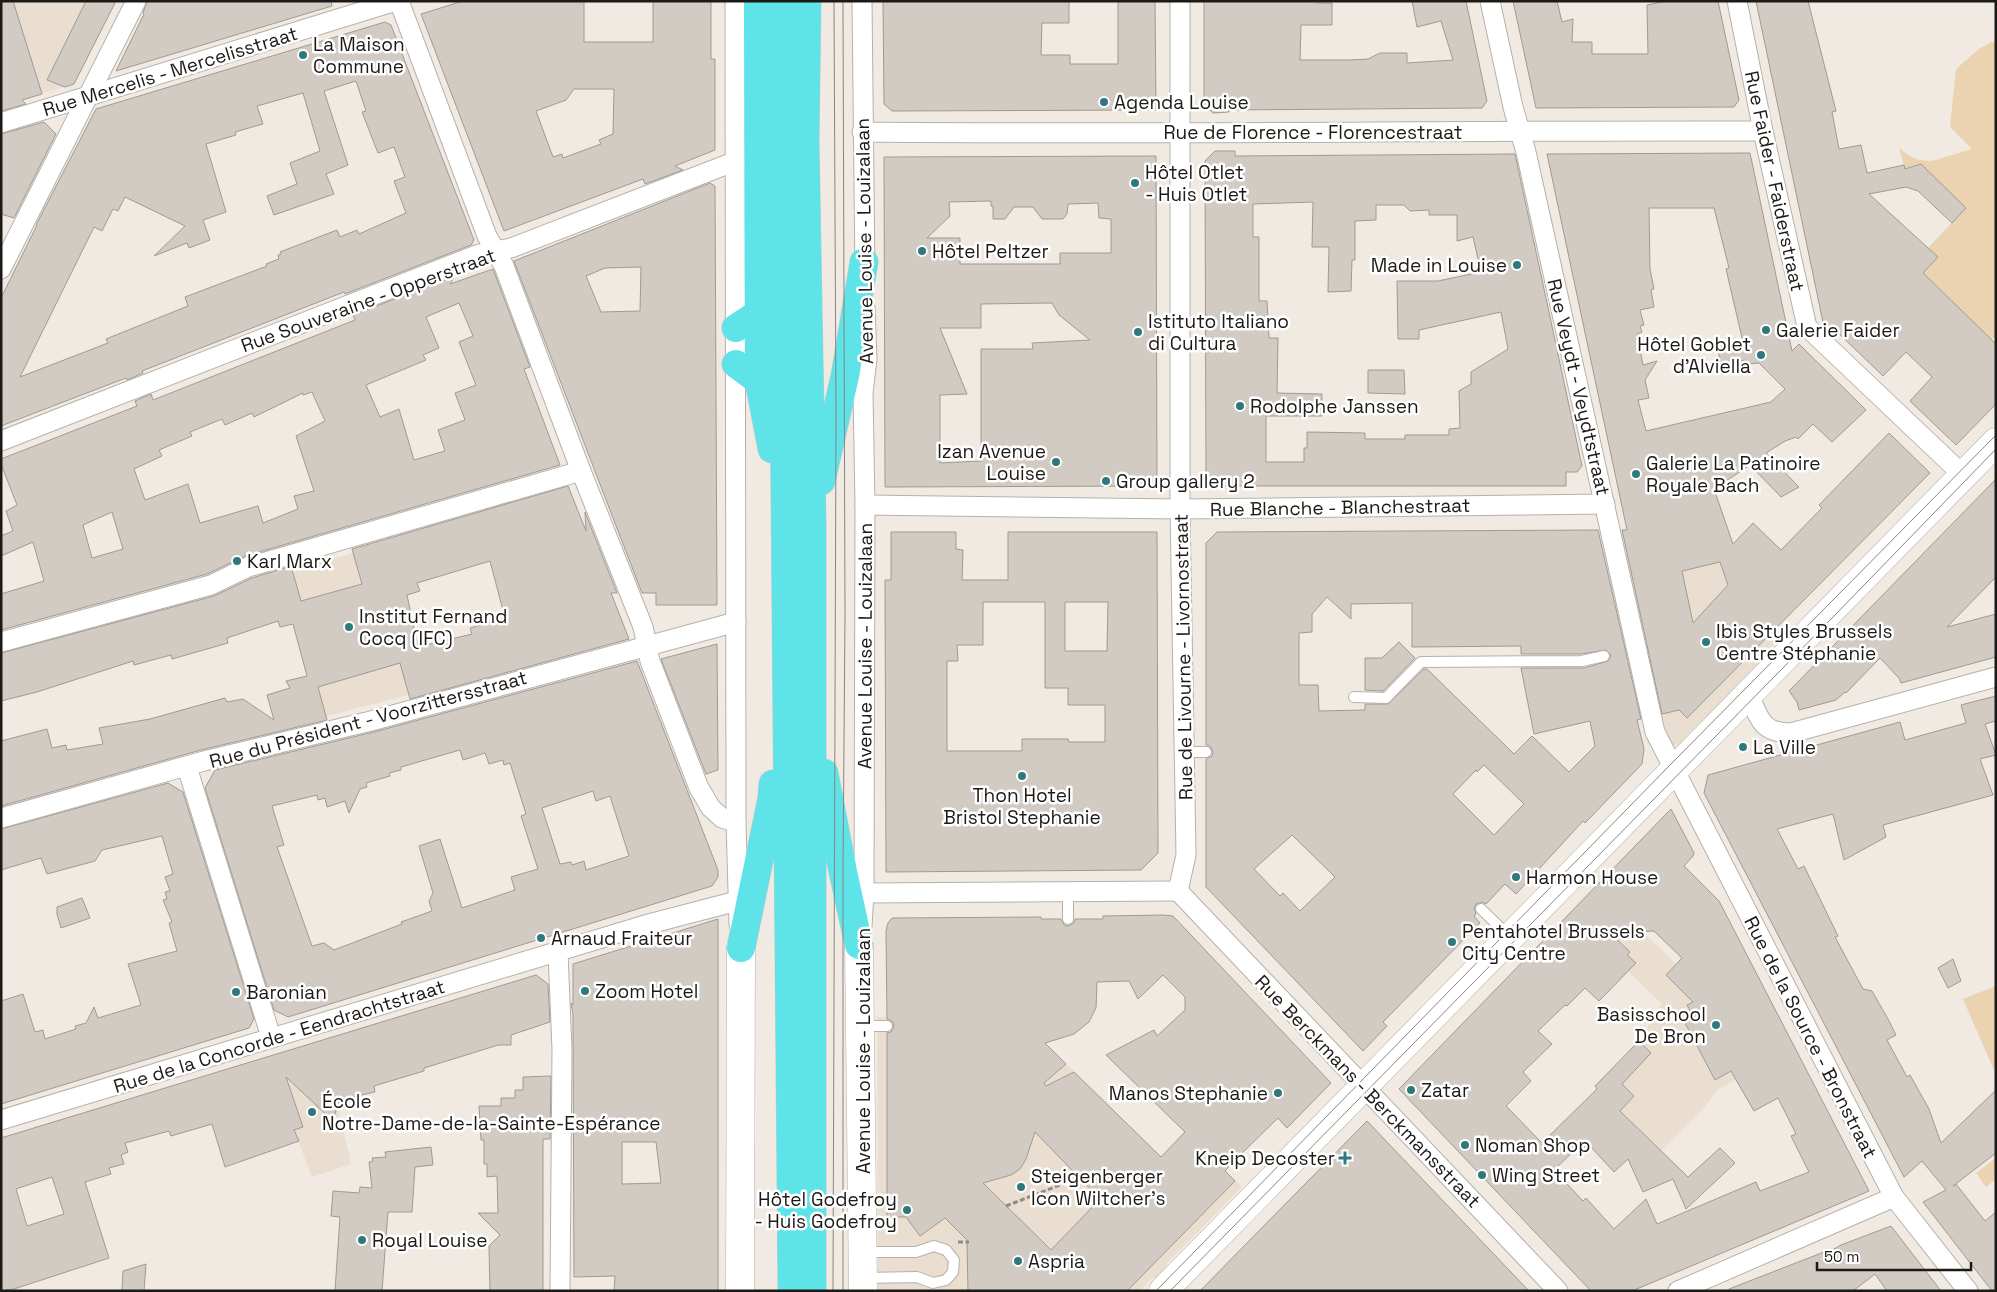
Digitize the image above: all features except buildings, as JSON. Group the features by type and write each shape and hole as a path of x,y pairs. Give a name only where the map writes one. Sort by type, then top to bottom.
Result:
{"highway":[{"path":"758,1 759,381 798,523"},
{"path":"784,1 782,151 798,523"},
{"path":"807,1 798,523 799,712 812,1291"},
{"path":"798,523 845,376 864,262"},
{"path":"736,328 759,313"},
{"path":"736,364 759,381"},
{"path":"799,712 843,872 859,945"},
{"path":"741,948 772,798 776,749 799,712"},
{"path":"792,1291 799,712"}],"main road":[{"path":"1163,1291 1996,442"},
{"name":"Avenue Louise - Louizalaan","path":"859,945 874,1026 863,1273"},
{"path":"740,1291 741,948"}],"street":[{"path":"1,269 136,1"},
{"path":"398,1 487,236 504,266 581,471 643,627 650,661 699,788 711,808 722,818 736,822"},
{"name":"Rue Mercelis - Mercelisstraat","path":"1,123 398,1"},
{"path":"735,1 736,822 737,901 741,948"},
{"name":"Avenue Louise - Louizalaan","path":"859,945 863,920 864,893 865,505 863,393 867,359 862,132 862,1"},
{"name":"Rue de Livourne - Livornostraat","path":"1178,891 1186,855 1180,509 1180,1"},
{"name":"Rue Veydt - Veydtstraat","path":"1490,1 1605,504 1630,650 1655,732 1674,770"},
{"name":"Rue Faider - Faiderstraat","path":"1737,1 1763,131 1807,327 1963,476"},
{"name":"Rue de Florence - Florencestraat","path":"862,132 1180,134 1763,131"},
{"name":"Rue Souveraine - Opperstraat","path":"1,440 479,254 510,248 736,161"},
{"path":"1,642 202,587 267,562 581,471"},
{"name":"Rue Blanche - Blanchestraat","path":"865,505 1180,509 1605,504"},
{"name":"Rue du Président - Voorzittersstraat","path":"1,818 187,767 371,721 736,622"},
{"path":"1749,694 1757,715 1766,726 1777,733 1791,733 1996,677"},
{"path":"187,767 271,1037"},
{"name":"Rue de la Source - Bronstraat","path":"1674,770 1894,1197 1968,1291"},
{"path":"864,893 1178,891"},
{"name":"Rue Berckmans - Berckmansstraat","path":"1178,891 1558,1291"},
{"name":"Rue de la Concorde - Eendrachtstraat","path":"1,1120 645,925 737,901"},
{"path":"558,952 562,1050 560,1291"},
{"path":"1678,1291 1894,1197"}],"lane":[{"path":"1354,697 1386,698 1422,662 1582,661 1604,656"},
{"path":"1184,752 1206,752"},
{"path":"1068,892 1068,919"},
{"path":"1481,909 1510,937"},
{"path":"934,1246 946,1250 954,1260 953,1272 946,1280 933,1283 917,1277 863,1273 934,1246"}],"path":[{"path":"1006,1206 1070,1181 1094,1205"}],"shaded area":[{"path":"1,1 116,1 74,84 1,106"},
{"path":"1992,42 1996,42 1996,336 1991,340 1923,273 1937,257 1928,248 1966,208 1905,169 1899,147 1906,154 1914,158 1932,161 1972,149 1950,127 1956,69 1979,49"},
{"name":"Institut Fernand Cocq (IFC)","path":"353,553 403,574 413,623 398,630 416,693 319,718 288,605 292,572"},
{"name":"Ibis Styles Brussels Centre Stéphanie","path":"1719,562 1733,598 1777,640 1765,654 1768,658 1680,745 1671,745 1666,738 1633,583"},
{"name":"Basisschool De Bron","path":"1586,897 1627,939 1637,930 1643,932 1676,964 1666,975 1684,993 1749,959 1795,1048 1717,1090 1705,1107 1661,1151 1595,1086 1639,1041 1662,1004 1569,914"},
{"path":"1996,986 1996,1069 1994,1070 1963,999"},
{"path":"877,1017 1016,1019 1025,1055 1057,1055 1161,1157 1185,1132 1242,1187 1166,1264 1168,1267 1157,1279 1153,1277 1140,1291 878,1291"},
{"name":"École Notre-Dame-de-la-Sainte-Espérance","path":"267,1058 335,1092 351,1164 312,1177"},
{"path":"1996,1158 1996,1179 1986,1187 1976,1173"}],"tram line":[{"path":"833,1291 836,416 834,1"},
{"path":"843,1 845,613 843,1291"},
{"path":"1156,1291 1671,764 1996,435"},
{"path":"1170,1291 1996,449"}],"place":[{"name":"La Maison Commune","path":"303,55"},
{"name":"Agenda Louise","path":"1104,102"},
{"name":"Hôtel Otlet - Huis Otlet","path":"1135,183"},
{"name":"Hôtel Peltzer","path":"922,251"},
{"name":"Made in Louise","path":"1517,265"},
{"name":"Galerie Faider","path":"1766,330"},
{"name":"Istituto Italiano di Cultura","path":"1138,332"},
{"name":"Hôtel Goblet d'Alviella","path":"1761,355"},
{"name":"Rodolphe Janssen","path":"1240,406"},
{"name":"Izan Avenue Louise","path":"1056,462"},
{"name":"Galerie La Patinoire Royale Bach","path":"1636,474"},
{"name":"Group gallery 2","path":"1106,481"},
{"name":"Karl Marx","path":"237,561"},
{"name":"Institut Fernand Cocq (IFC)","path":"349,627"},
{"name":"Ibis Styles Brussels Centre Stéphanie","path":"1706,642"},
{"name":"La Ville","path":"1743,747"},
{"name":"Thon Hotel Bristol Stephanie","path":"1022,776"},
{"name":"Harmon House","path":"1516,877"},
{"name":"Arnaud Fraiteur","path":"541,938"},
{"name":"Pentahotel Brussels City Centre","path":"1452,942"},
{"name":"Zoom Hotel","path":"585,991"},
{"name":"Baronian","path":"236,992"},
{"name":"Basisschool De Bron","path":"1716,1025"},
{"name":"Zatar","path":"1411,1090"},
{"name":"Manos Stephanie","path":"1278,1093"},
{"name":"École Notre-Dame-de-la-Sainte-Espérance","path":"312,1112"},
{"name":"Noman Shop","path":"1465,1145"},
{"name":"Kneip Decoster","path":"1345,1158"},
{"name":"Wing Street","path":"1482,1175"},
{"name":"Steigenberger Icon Wiltcher’s","path":"1021,1187"},
{"name":"Hôtel Godefroy - Huis Godefroy","path":"907,1210"},
{"name":"Royal Louise","path":"362,1240"},
{"name":"Aspria","path":"1018,1261"}]}
